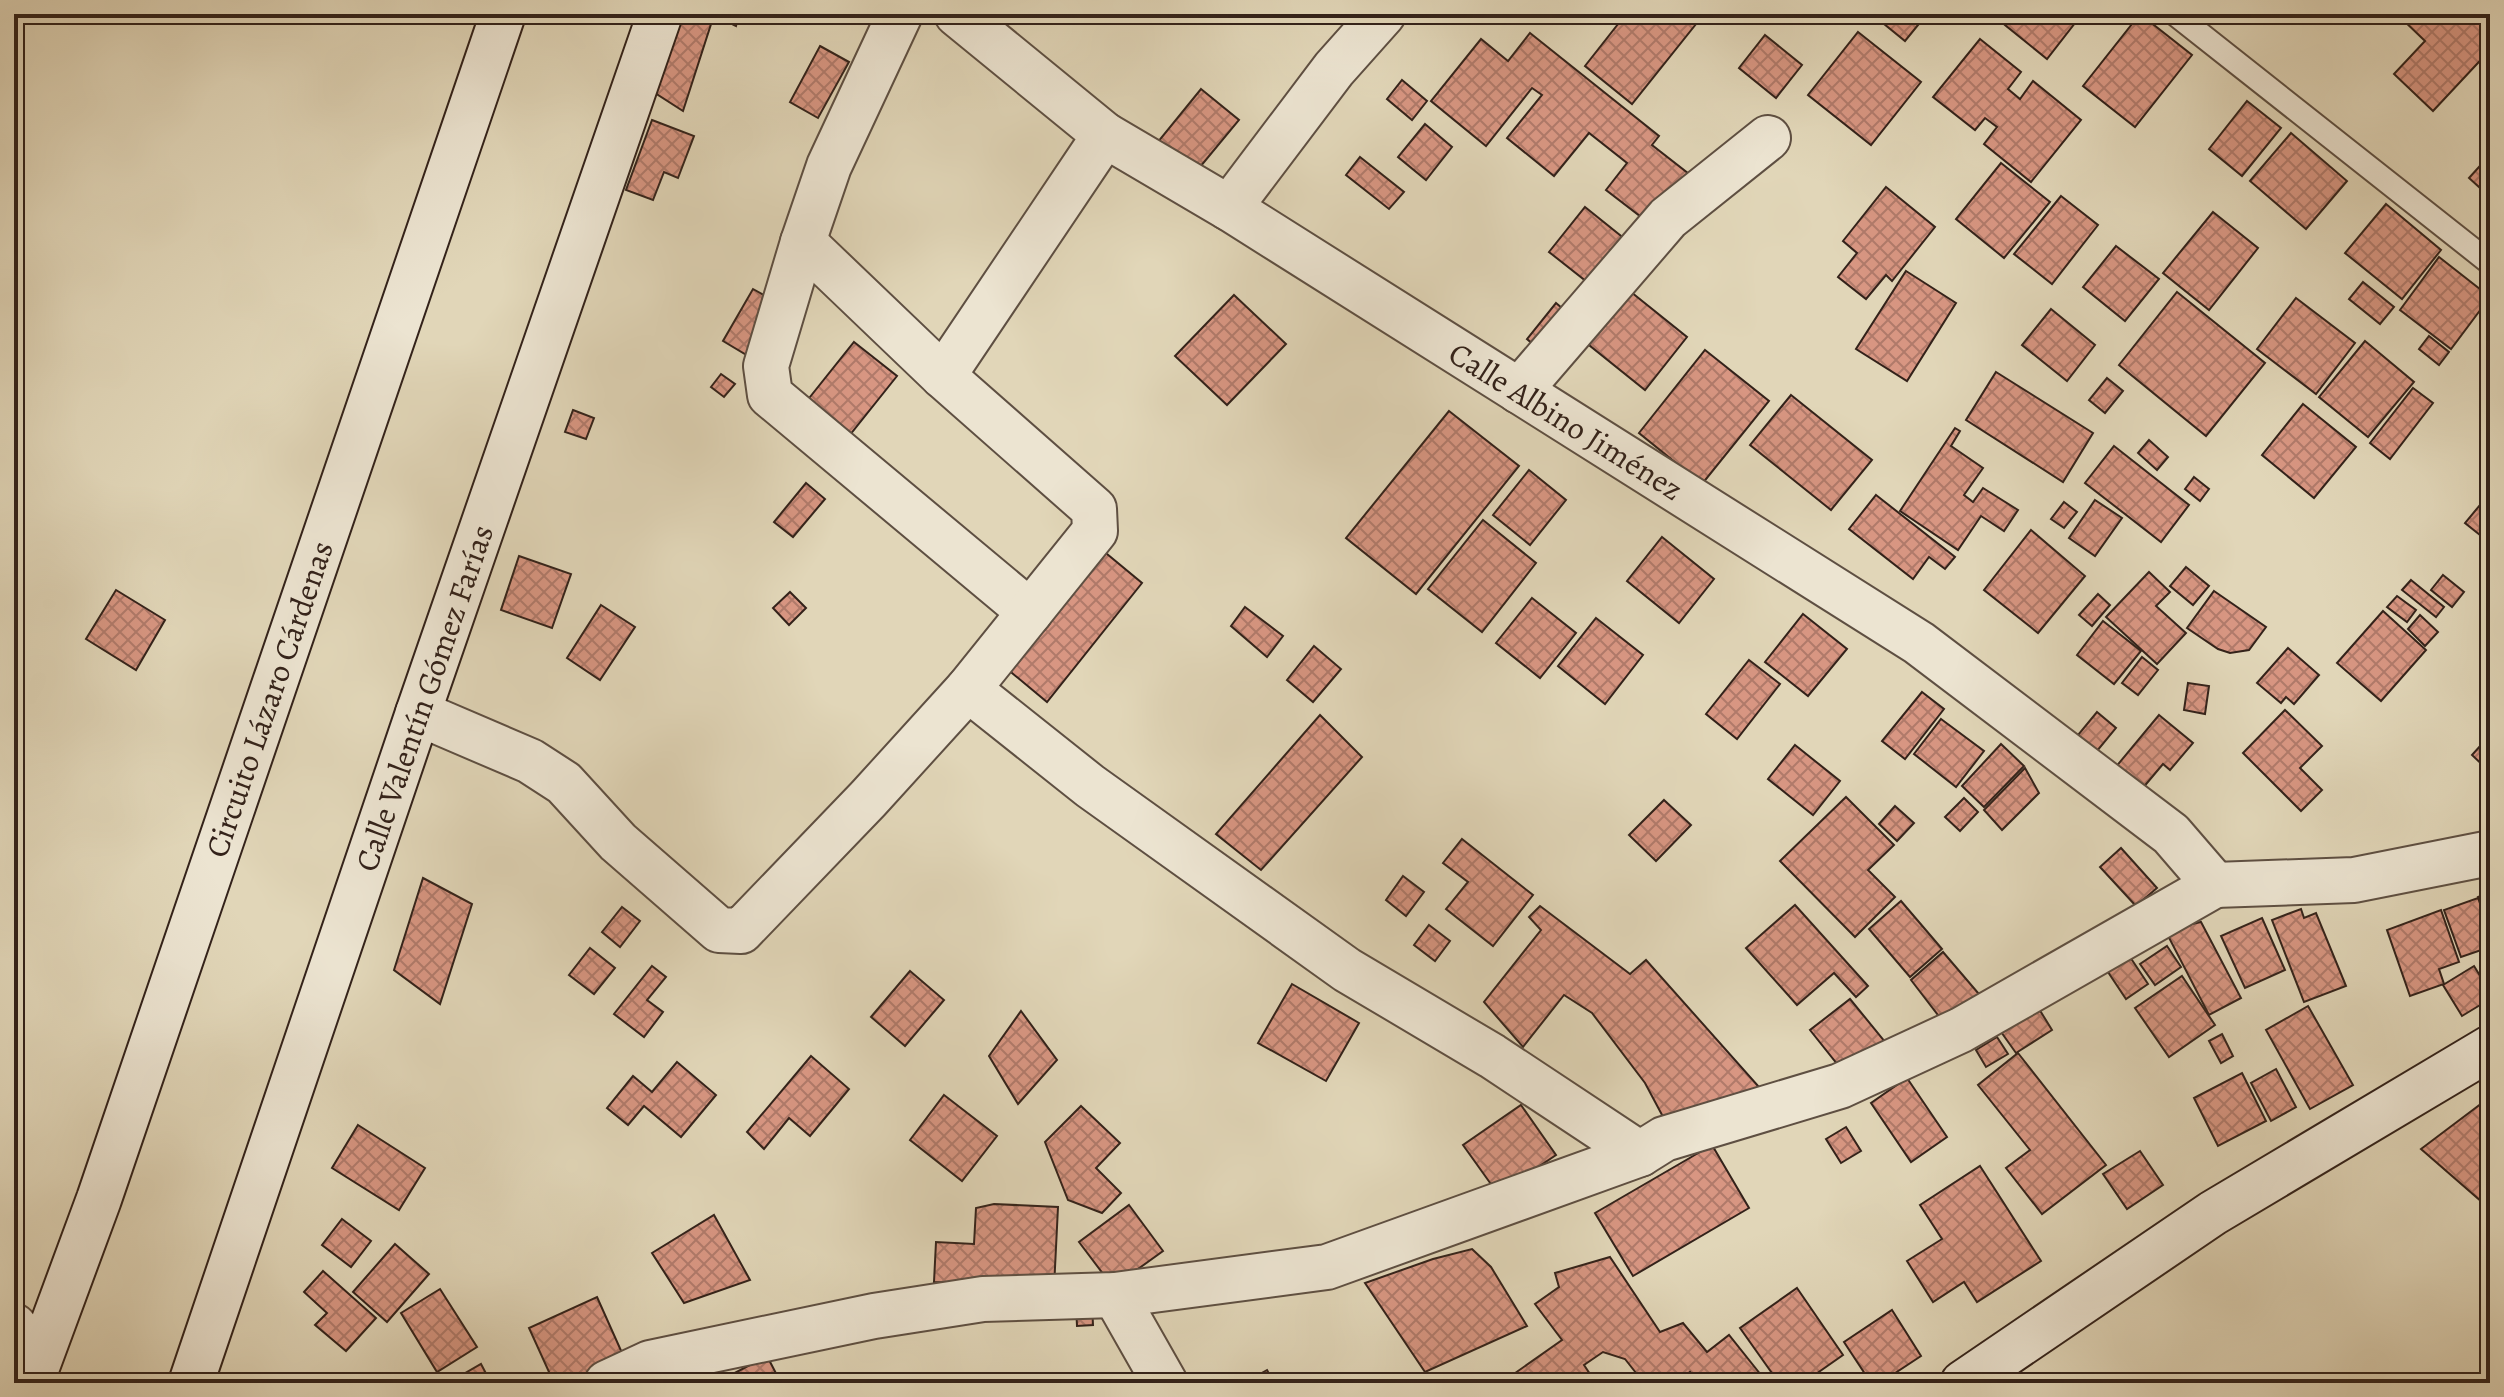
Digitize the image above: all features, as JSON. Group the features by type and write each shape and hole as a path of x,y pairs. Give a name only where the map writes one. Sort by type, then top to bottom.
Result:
{"street":[{"name":"Circuito Lázaro Cárdenas","path":"25,1356 104,1184 503,14"},
{"name":"Calle Valentín Gómez Farías","path":"191,1383 660,14"},
{"path":"900,14 829,166 803,242 766,366 770,395 1030,612"},
{"path":"1229,208 1334,69 1383,14"},
{"name":"Calle Albino Jiménez","path":"971,18 1105,135 1229,208 1919,643 2171,834 2215,885"},
{"path":"943,376 1105,135"},
{"path":"1519,391 1668,218 1768,138"},
{"path":"418,713 530,761 564,783 618,842 719,930 741,931 968,689 1095,531 1094,509 943,376 803,242"},
{"path":"968,689 1090,786 1347,970 1492,1056 1640,1154"},
{"path":"607,1383 657,1373 874,1316 983,1299 1115,1295 1327,1267 1640,1154 1664,1139 1840,1086 1961,1030 2215,885 2354,880 2490,853"},
{"path":"1963,1383 2213,1213 2490,1048"},
{"path":"1115,1295 1165,1383"}],"lane":[{"path":"2175,14 2490,263"}],"building":[{"path":"677,14 739,14 736,26 714,15 683,111 652,91"},
{"path":"1626,14 1704,14 1632,104 1585,66"},
{"path":"1882,14 1927,14 1905,41 1878,19"},
{"path":"2014,14 2082,14 2047,59 2005,25"},
{"path":"2140,14 2192,55 2135,127 2083,86"},
{"path":"2403,14 2480,14 2490,24 2490,50 2433,111 2394,74 2425,41 2400,17"},
{"path":"1858,32 1921,82 1871,145 1808,95"},
{"path":"1530,33 1659,136 1652,145 1689,174 1649,223 1606,190 1627,163 1589,133 1554,176 1507,138 1542,95 1532,88 1486,146 1431,101 1481,39 1508,61"},
{"path":"1765,35 1802,65 1776,98 1739,68"},
{"path":"1980,39 2021,72 2008,89 2020,99 2033,81 2081,120 2031,182 1984,144 1997,127 1985,118 1975,130 1933,97"},
{"path":"820,46 849,62 818,118 790,102"},
{"path":"1402,80 1427,101 1412,120 1387,99"},
{"path":"1201,89 1239,120 1195,173 1157,143"},
{"path":"2247,101 2281,128 2242,176 2209,149"},
{"path":"652,120 694,136 678,178 664,172 653,200 626,190"},
{"path":"1425,124 1452,147 1426,180 1398,157"},
{"path":"2291,133 2347,181 2306,229 2250,181"},
{"path":"1360,157 1404,192 1389,209 1346,175"},
{"path":"2488,157 2490,175 2479,187 2469,178"},
{"path":"2001,163 2050,202 2004,258 1956,219"},
{"path":"1886,187 1935,227 1892,281 1886,275 1866,299 1838,277 1857,253 1843,241"},
{"path":"2061,196 2098,225 2052,284 2014,254"},
{"path":"2386,204 2441,250 2402,299 2345,253"},
{"path":"1585,207 1631,244 1596,289 1549,252"},
{"path":"2213,212 2258,248 2209,310 2163,273"},
{"path":"2116,246 2159,279 2125,321 2083,287"},
{"path":"2439,257 2490,297 2451,349 2400,310"},
{"path":"1906,271 1956,303 1907,381 1856,349"},
{"path":"2363,282 2394,307 2380,324 2349,299"},
{"path":"1621,284 1687,337 1645,390 1579,337"},
{"path":"753,289 780,304 750,357 723,341"},
{"path":"2177,292 2265,363 2206,436 2119,365"},
{"path":"1234,295 1286,344 1227,405 1175,356"},
{"path":"2296,298 2355,343 2316,394 2257,349"},
{"path":"1556,303 1570,315 1541,351 1527,339"},
{"path":"2051,309 2095,345 2067,381 2022,345"},
{"path":"2429,336 2449,352 2439,365 2419,349"},
{"path":"2365,341 2414,382 2368,437 2319,397"},
{"path":"854,342 897,376 841,446 798,412"},
{"path":"1705,350 1769,401 1702,484 1639,433"},
{"path":"1996,372 2093,433 2063,482 1966,420"},
{"path":"721,374 735,384 724,397 711,387"},
{"path":"2107,378 2123,391 2105,413 2089,400"},
{"path":"2413,388 2433,403 2390,459 2370,443"},
{"path":"1791,395 1872,460 1831,510 1750,445"},
{"path":"2303,404 2356,447 2314,498 2262,455"},
{"path":"573,410 594,418 586,439 565,432"},
{"path":"1449,411 1519,466 1416,594 1346,538"},
{"path":"1955,428 1960,431 1951,446 1983,468 1964,495 1973,502 1983,488 2018,510 2004,531 1981,516 1958,550 1900,511"},
{"path":"2149,440 2168,457 2157,470 2138,453"},
{"path":"2114,446 2189,505 2161,542 2085,483"},
{"path":"1529,470 1566,500 1530,545 1493,515"},
{"path":"2194,477 2209,489 2200,501 2185,489"},
{"path":"806,483 825,499 793,537 774,522"},
{"path":"2490,493 2490,543 2465,523"},
{"path":"1876,495 1955,557 1945,569 1929,557 1913,579 1849,529"},
{"path":"2095,500 2122,518 2095,556 2069,538"},
{"path":"2064,502 2077,512 2064,528 2051,519"},
{"path":"1483,520 1536,563 1482,632 1428,589"},
{"path":"2031,530 2085,576 2038,633 1984,590"},
{"path":"1662,537 1714,579 1679,623 1627,581"},
{"path":"1101,549 1142,583 1047,702 1006,668"},
{"path":"519,556 571,574 552,628 501,610"},
{"path":"2186,567 2209,586 2193,605 2170,586"},
{"path":"2149,572 2170,592 2156,606 2186,633 2157,664 2106,617"},
{"path":"2443,575 2464,592 2452,607 2431,590"},
{"path":"2411,580 2444,607 2436,617 2402,590"},
{"path":"116,590 165,620 136,670 86,639"},
{"path":"2214,591 2266,627 2249,650 2230,653 2218,649 2187,628"},
{"path":"790,592 806,608 789,625 773,608"},
{"path":"2098,594 2110,605 2092,626 2079,615"},
{"path":"2397,596 2416,610 2407,622 2387,607"},
{"path":"1532,598 1576,633 1540,678 1496,643"},
{"path":"601,605 635,627 600,680 567,658"},
{"path":"1245,607 1283,636 1267,657 1231,626"},
{"path":"2383,611 2426,650 2381,701 2337,663"},
{"path":"1803,614 1847,649 1808,696 1765,662"},
{"path":"2420,615 2438,632 2425,646 2408,629"},
{"path":"1596,618 1643,655 1605,704 1558,666"},
{"path":"2103,621 2141,651 2114,684 2077,655"},
{"path":"1314,646 1341,669 1313,702 1287,680"},
{"path":"2288,648 2319,675 2294,704 2286,697 2281,703 2257,683"},
{"path":"2142,657 2158,670 2138,695 2122,683"},
{"path":"1749,660 1780,684 1737,739 1706,714"},
{"path":"2188,683 2209,686 2205,714 2184,710"},
{"path":"1922,692 1944,709 1905,759 1882,741"},
{"path":"2285,710 2322,746 2300,768 2322,790 2301,811 2243,753"},
{"path":"2097,712 2116,728 2092,757 2073,741"},
{"path":"1320,715 1362,757 1261,870 1216,834"},
{"path":"2159,715 2193,743 2170,770 2163,764 2131,802 2105,780"},
{"path":"1941,719 1984,751 1956,787 1914,754"},
{"path":"2490,735 2490,772 2472,755"},
{"path":"2001,744 2024,766 1984,807 1962,786"},
{"path":"1795,745 1840,781 1813,815 1768,779"},
{"path":"2025,768 2039,793 2002,830 1984,810"},
{"path":"1846,797 1894,845 1868,870 1895,897 1855,937 1780,861"},
{"path":"1964,798 1978,812 1960,831 1945,817"},
{"path":"1664,800 1691,825 1656,861 1629,835"},
{"path":"1895,806 1914,823 1897,841 1879,824"},
{"path":"1462,839 1533,895 1493,946 1446,909 1468,882 1443,863"},
{"path":"2121,848 2157,888 2136,906 2100,867"},
{"path":"1403,876 1424,892 1406,916 1386,900"},
{"path":"423,878 472,904 440,1004 394,970"},
{"path":"2490,892 2490,924 2478,897"},
{"path":"2478,898 2490,931 2490,947 2461,957 2444,910"},
{"path":"1901,901 1942,949 1910,977 1869,929"},
{"path":"1795,905 1868,986 1856,997 1834,973 1797,1005 1746,948"},
{"path":"1540,906 1630,974 1646,960 1767,1096 1669,1128 1645,1083 1592,1013 1564,995 1523,1047 1484,1002 1541,930 1529,917"},
{"path":"622,907 640,921 620,947 602,932"},
{"path":"2301,909 2304,918 2316,913 2346,986 2304,1002 2272,920"},
{"path":"2441,910 2459,962 2439,969 2444,984 2410,996 2387,930"},
{"path":"2262,918 2285,970 2245,988 2221,936"},
{"path":"2201,922 2241,998 2209,1015 2165,930"},
{"path":"1429,925 1450,941 1435,961 1414,945"},
{"path":"2167,946 2181,967 2155,985 2140,964"},
{"path":"590,948 615,968 594,994 569,975"},
{"path":"1943,952 1984,1000 1941,1019 1911,980"},
{"path":"2128,954 2148,984 2126,999 2106,969"},
{"path":"652,966 666,977 647,1000 663,1012 644,1037 614,1014"},
{"path":"2474,966 2490,992 2490,999 2462,1016 2443,985"},
{"path":"910,971 944,1000 905,1046 871,1017"},
{"path":"2182,976 2215,1025 2169,1057 2135,1008"},
{"path":"1292,984 1359,1023 1326,1081 1258,1043"},
{"path":"1850,999 1886,1043 1846,1075 1810,1030"},
{"path":"2036,1004 2052,1030 2016,1053 1999,1029"},
{"path":"2308,1006 2353,1085 2310,1109 2266,1030"},
{"path":"1021,1011 1057,1060 1018,1104 989,1056"},
{"path":"2222,1034 2233,1056 2221,1063 2209,1041"},
{"path":"1997,1037 2008,1054 1986,1067 1976,1050"},
{"path":"2018,1053 2106,1165 2042,1214 2006,1168 2030,1150 1978,1085"},
{"path":"811,1056 849,1089 810,1136 789,1118 764,1149 747,1132"},
{"path":"677,1062 716,1095 681,1137 644,1106 628,1125 607,1108 633,1076 652,1092"},
{"path":"2276,1069 2296,1107 2271,1121 2251,1083"},
{"path":"2242,1073 2266,1121 2218,1146 2194,1098"},
{"path":"1907,1078 1947,1137 1911,1162 1871,1103"},
{"path":"944,1095 997,1136 962,1181 910,1140"},
{"path":"2490,1097 2490,1209 2421,1149"},
{"path":"1521,1105 1556,1155 1498,1194 1463,1145"},
{"path":"1081,1106 1120,1143 1096,1168 1121,1193 1102,1213 1068,1200 1045,1142"},
{"path":"358,1125 425,1168 399,1210 332,1168"},
{"path":"1846,1127 1861,1151 1841,1163 1826,1139"},
{"path":"1712,1145 1749,1208 1633,1276 1595,1213"},
{"path":"2140,1151 2163,1185 2127,1209 2103,1174"},
{"path":"1980,1166 2041,1261 1977,1302 1964,1282 1933,1302 1907,1261 1942,1239 1920,1205"},
{"path":"994,1204 1058,1207 1054,1288 934,1282 936,1242 974,1244 976,1208"},
{"path":"1129,1205 1163,1251 1113,1287 1079,1242"},
{"path":"714,1215 750,1280 684,1303 652,1253"},
{"path":"342,1219 371,1241 351,1267 322,1245"},
{"path":"395,1244 429,1274 387,1322 353,1292"},
{"path":"1472,1249 1491,1267 1527,1326 1425,1372 1365,1283"},
{"path":"1610,1257 1660,1332 1683,1323 1707,1352 1729,1335 1765,1380 1761,1383 1699,1383 1690,1372 1676,1383 1644,1383 1625,1359 1603,1352 1584,1365 1596,1383 1501,1383 1562,1340 1535,1304 1559,1287 1555,1273"},
{"path":"323,1271 376,1318 346,1351 315,1325 327,1313 304,1292"},
{"path":"1797,1288 1843,1355 1803,1383 1779,1383 1740,1328"},
{"path":"440,1289 477,1347 437,1372 401,1313"},
{"path":"597,1297 627,1364 584,1383 554,1383 529,1328"},
{"path":"1092,1304 1093,1325 1077,1326 1076,1305"},
{"path":"1892,1310 1921,1356 1880,1383 1871,1383 1844,1342"},
{"path":"767,1356 781,1383 730,1383 727,1377"},
{"path":"481,1364 491,1383 448,1383"},
{"path":"1267,1370 1274,1383 1244,1383"}]}
